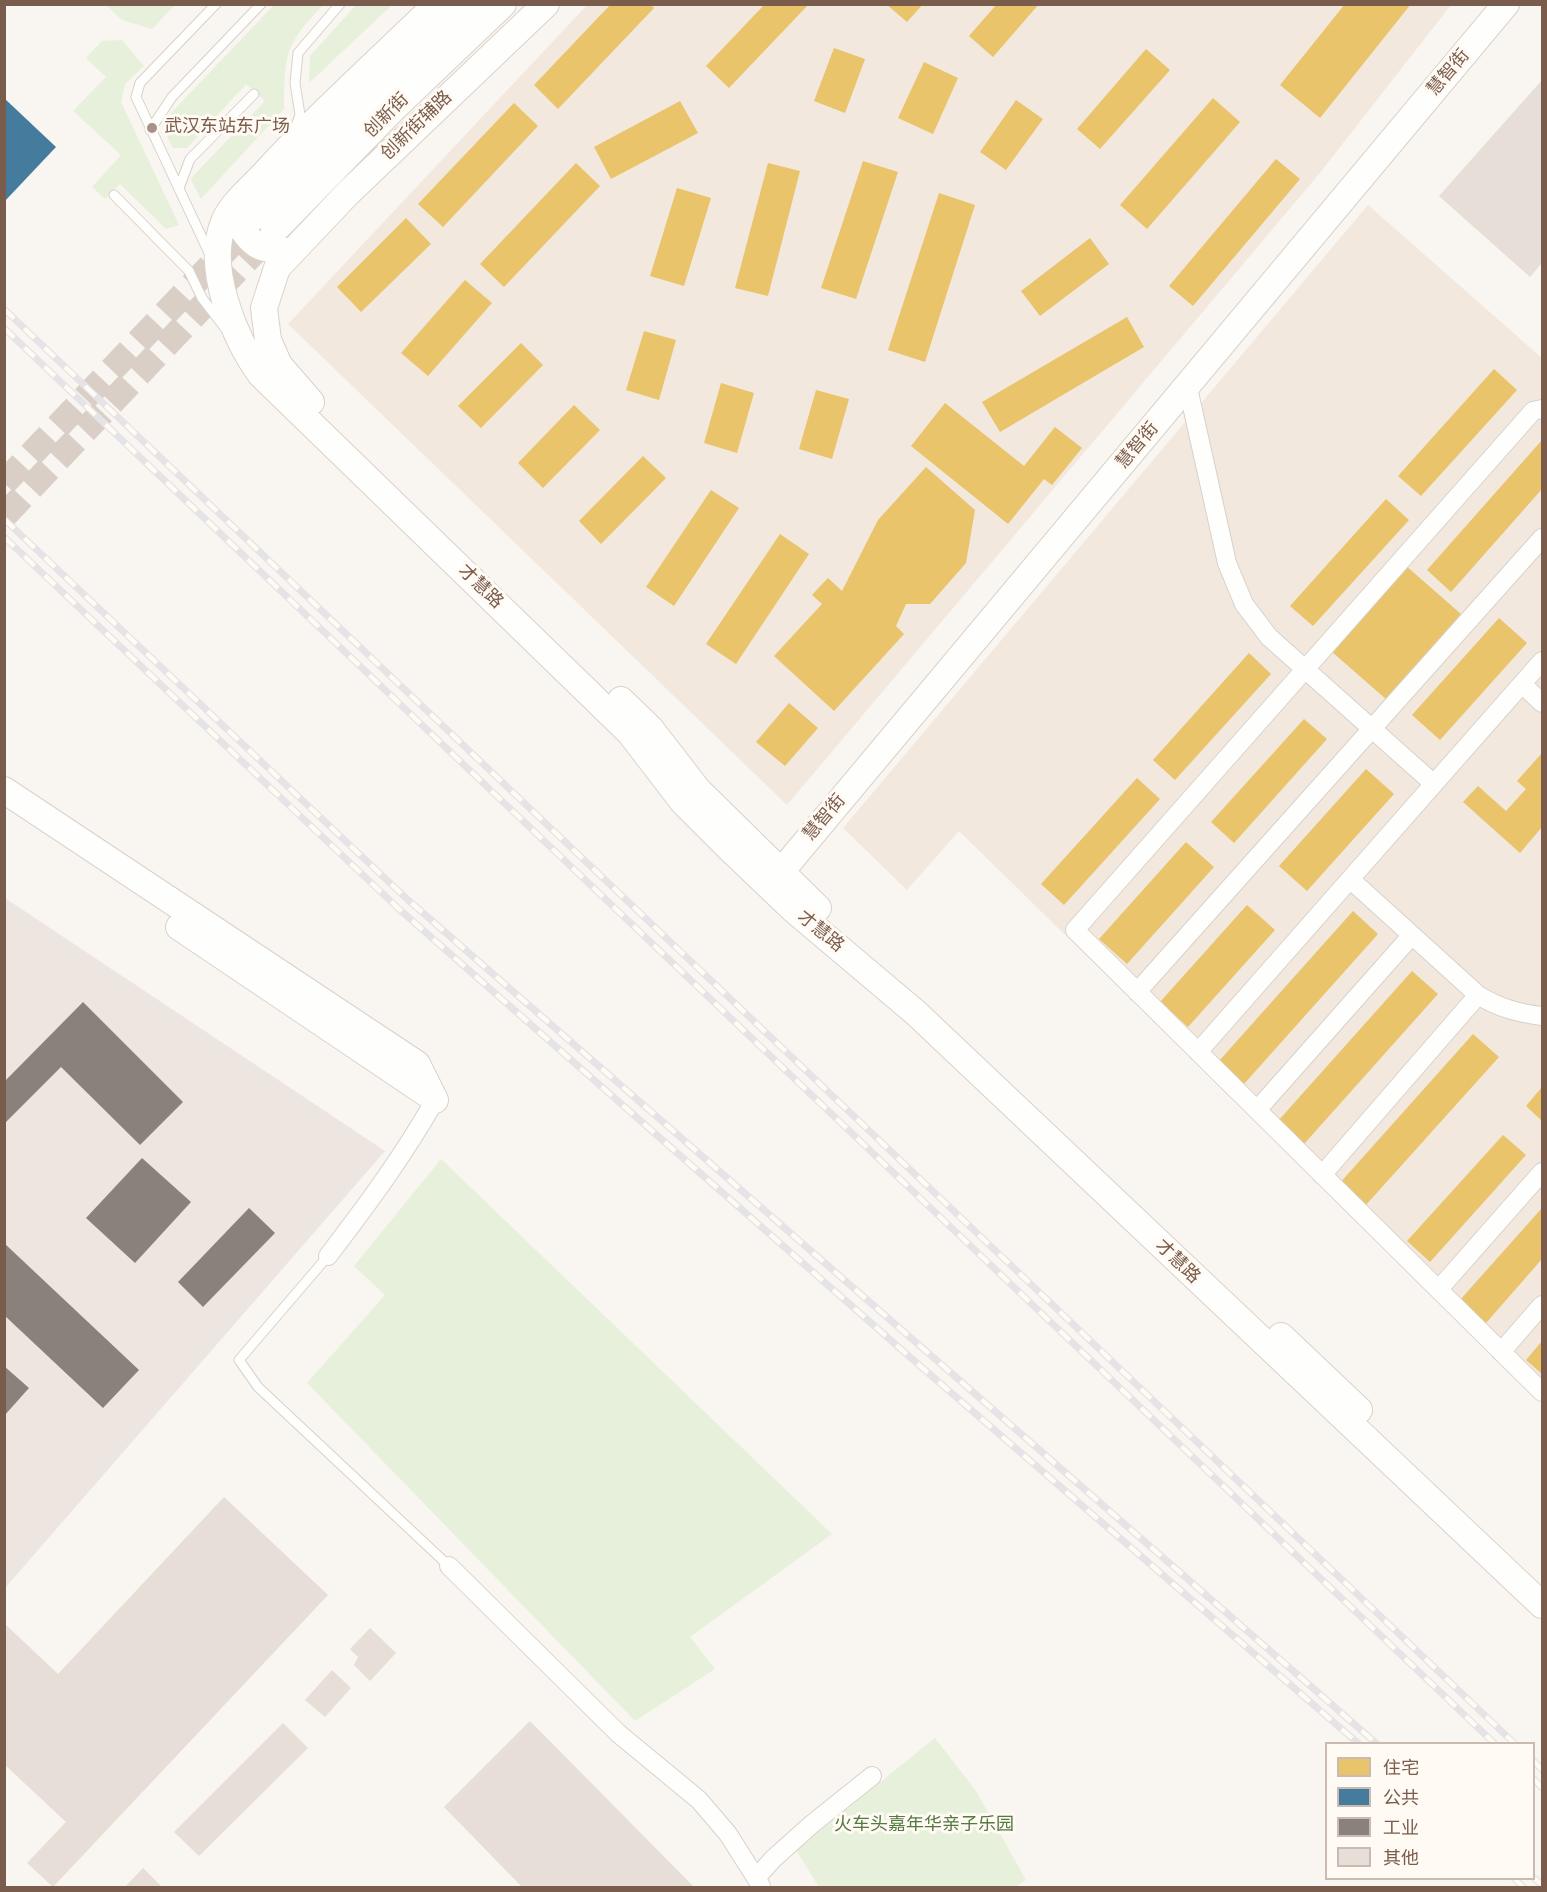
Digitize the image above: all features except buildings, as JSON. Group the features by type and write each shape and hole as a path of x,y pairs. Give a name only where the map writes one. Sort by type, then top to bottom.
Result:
{"street":[{"path":"292,251 266,250 247,239 238,221 258,214 287,148 437,4"},
{"name":"创新街","path":"258,214 311,159 471,4"},
{"name":"创新街","path":"258,214 396,105 503,4"},
{"name":"创新街辅路","path":"292,251 417,125 546,4"},
{"name":"慧智街","path":"770,875 1492,4"},
{"name":"慧智街","path":"770,875 1188,388 1506,4"},
{"name":"才慧路","path":"258,214 224,220 217,249 218,272 244,351 261,375 630,733 683,802 770,875 1542,1605"},
{"name":"才慧路","path":"292,251 277,268 264,308 268,340 279,365 304,395 650,728 698,790 770,875 804,896 935,1008 1542,1583"},
{"path":"1188,388 1222,541 1235,585 1244,604 1263,630 1434,784"},
{"path":"1542,409 1533,411 1075,930 1542,1392"},
{"path":"1137,992 1542,538"},
{"path":"1198,1052 1542,661"},
{"path":"1522,684 1542,703"},
{"path":"4,790 417,1064 435,1100"},
{"path":"4,810 435,1100"},
{"path":"1350,879 1478,995 1496,1006 1515,1012 1542,1016"},
{"path":"1257,1110 1412,935"},
{"path":"1322,1174 1478,995"},
{"path":"328,1256 382,1183 435,1100"},
{"path":"1439,1289 1542,1172"},
{"path":"1502,1352 1542,1305"},
{"path":"449,1566 619,1734 699,1800 728,1834 759,1883 773,1859 872,1776"}],"lane":[{"path":"216,4 140,82 136,97 218,272"},
{"path":"150,130 172,97 261,4"},
{"path":"287,148 300,115 296,82 298,53 340,4"},
{"path":"178,188 190,159 254,94"},
{"path":"114,195 189,271 202,298 244,351"},
{"path":"328,1256 239,1360 258,1387 449,1566"}],"shaded area":[{"path":"587,5 1451,5 1319,174 787,805 288,324"},
{"path":"1368,205 1542,358 1542,1402 959,831 907,890 843,828"},
{"path":"5,898 385,1151 5,1588"}],"green space":[{"path":"106,5 175,5 152,29 122,20"},
{"path":"274,5 323,5 301,31 289,52 286,63 284,109 201,199 191,180 193,176 265,101 246,84 187,148 173,148 166,131 169,118 171,113"},
{"path":"356,5 392,5 309,83 310,56"},
{"path":"122,40 144,66 125,84 121,102 179,225 166,229 120,184 105,199 92,187 121,155 73,111 106,77 86,58 102,41"},
{"path":"441,1159 832,1534 690,1637 715,1669 635,1721 307,1383 385,1295 354,1266"},
{"name":"火车头嘉年华亲子乐园","path":"935,1738 976,1791 1026,1880 1013,1888 819,1887 796,1850"}],"tunnel":[{"path":"4,483 258,216"},
{"path":"4,516 274,231"}],"railway":[{"path":"4,309 1513,1742"},
{"path":"4,328 1493,1742"},
{"path":"4,519 407,899 1375,1742"},
{"path":"4,537 399,909 919,1365 1357,1742"},
{"path":"1535,1762 1542,1770"},
{"path":"1535,1780 1542,1788"},
{"path":"1535,1879 1542,1885"},
{"path":"1516,1880 1524,1888"}],"place":[{"name":"武汉东站东广场","path":"152,128"}]}
